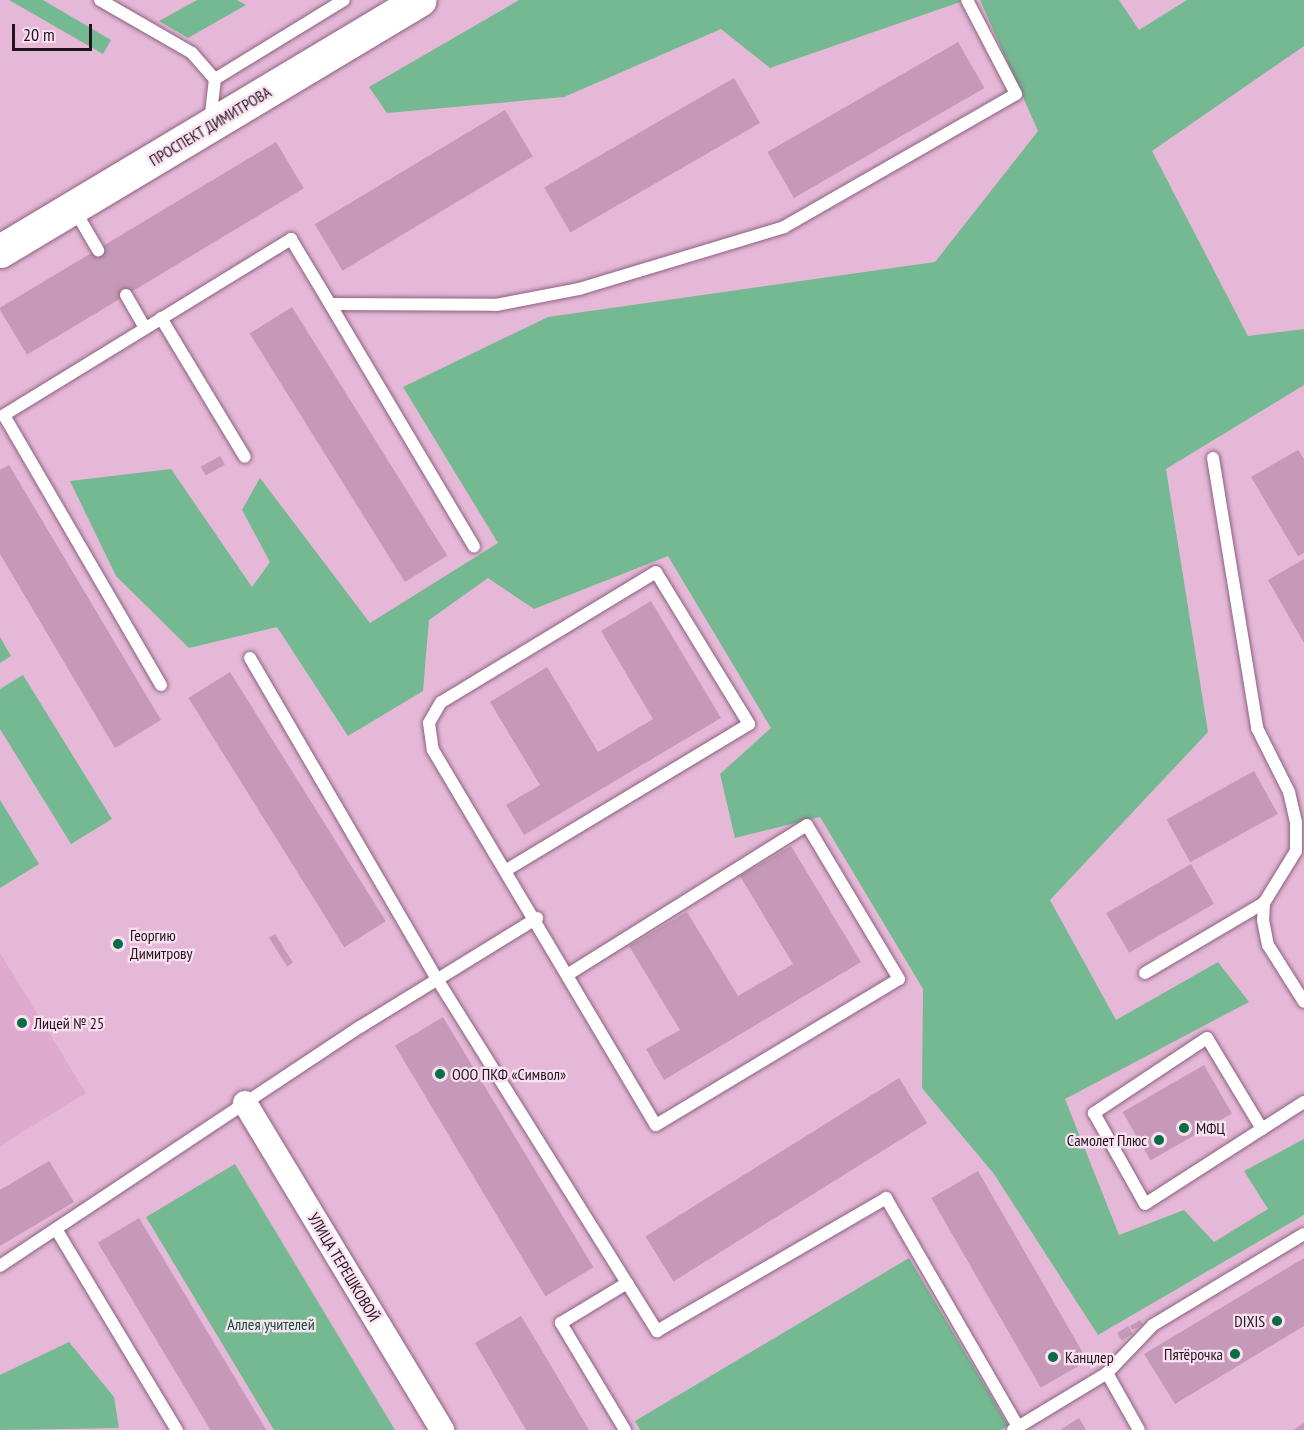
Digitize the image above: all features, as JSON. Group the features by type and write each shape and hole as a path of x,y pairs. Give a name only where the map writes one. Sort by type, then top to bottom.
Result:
{"main road":[{"name":"ПРОСПЕКТ ДИМИТРОВА","path":"0,251 420,0"}],"street":[{"name":"УЛИЦА ТЕРЕШКОВОЙ","path":"245,1104 442,1430"}],"lane":[{"path":"100,0 192,53 214,79 210,126"},
{"path":"214,79 344,0"},
{"path":"330,304 496,304 579,289 784,228 1016,94 967,0"},
{"path":"73,208 98,250"},
{"path":"161,685 4,415 291,239 474,547"},
{"path":"126,295 144,328"},
{"path":"161,318 245,457"},
{"path":"1145,973 1264,903 1300,848 1289,792 1257,728 1213,458"},
{"path":"508,869 749,724 656,572 441,702 429,723 433,750 570,973 656,1125 899,979 807,825 570,973"},
{"path":"250,658 437,979 657,1331 886,1198 1015,1429 1107,1373 1153,1325 1304,1234"},
{"path":"1264,903 1268,945 1304,1002"},
{"path":"0,1266 437,979 537,918"},
{"path":"1262,1129 1207,1038 1094,1113 1144,1204 1262,1129 1304,1102"},
{"path":"56,1228 177,1430"},
{"path":"625,1430 561,1323 627,1284"},
{"path":"1107,1373 1140,1430"}],"shaded area":[{"name":"Лицей № 25","path":"0,953 86,1093 0,1146"}],"green space":[{"path":"9,0 43,0 111,40 103,54"},
{"path":"197,0 237,0 246,5 188,38 159,21"},
{"path":"519,0 966,0 770,68 721,29 564,97 387,113 369,87"},
{"path":"980,0 1119,0 1139,30 1187,0 1304,0 1304,46 1152,151 1248,336 1304,329 1304,385 1166,469 1208,732 1050,900 1116,1020 1218,962 1249,1002 1065,1099 1119,1235 1184,1210 1214,1242 1268,1209 1244,1171 1304,1139 1304,1215 1098,1335 994,1174 922,1088 923,989 820,817 735,838 720,774 771,728 668,556 534,609 488,578 429,620 423,691 348,736 277,627 189,648 116,576 70,481 171,469 252,587 270,562 242,510 260,478 370,623 498,543 403,387 548,317 935,262 1038,131"},
{"path":"0,637 11,656 0,663"},
{"path":"23,675 112,819 71,844 0,729 0,689"},
{"path":"0,800 39,864 0,888"},
{"name":"Аллея учителей","path":"235,1164 395,1430 274,1430 146,1217"},
{"path":"909,1258 1008,1425 1001,1430 640,1430 635,1421"},
{"path":"69,1342 114,1397 119,1428 0,1430 0,1375"}],"building":[{"path":"958,42 984,88 794,198 767,152"},
{"path":"734,78 760,123 570,233 544,188"},
{"path":"505,110 533,156 343,271 315,224"},
{"path":"276,142 304,188 27,355 0,308"},
{"path":"292,307 447,555 405,582 250,333"},
{"path":"1298,450 1304,459 1304,553 1298,556 1251,477"},
{"path":"220,456 225,465 206,475 201,467"},
{"path":"9,465 161,720 115,748 0,554 0,470"},
{"path":"1304,559 1304,643 1268,580"},
{"path":"651,601 721,718 524,835 506,805 540,785 490,702 547,667 598,752 653,719 601,631"},
{"path":"230,672 386,921 344,947 188,698"},
{"path":"1254,771 1278,814 1190,862 1167,819"},
{"path":"791,846 861,962 664,1080 646,1049 680,1030 629,946 687,912 738,996 793,964 740,876"},
{"path":"1191,864 1214,904 1129,953 1106,913"},
{"path":"275,934 293,963 287,967 269,938"},
{"path":"443,1017 593,1267 545,1296 395,1046"},
{"path":"1204,1065 1232,1113 1151,1160 1123,1112"},
{"path":"899,1078 927,1123 674,1281 645,1236"},
{"path":"49,1161 74,1202 0,1246 0,1190"},
{"path":"978,1171 1088,1361 1041,1388 931,1198"},
{"path":"139,1218 266,1430 210,1430 98,1243"},
{"path":"1304,1258 1304,1326 1175,1404 1144,1354"},
{"path":"521,1316 589,1430 526,1430 475,1343"},
{"path":"1140,1320 1143,1325 1132,1330 1130,1326"},
{"path":"1128,1326 1133,1334 1122,1341 1117,1333"},
{"path":"1079,1418 1086,1430 1060,1430"},
{"path":"1304,1423 1304,1430 1293,1430"}],"place":[{"name":"Георгию Димитрову","path":"118,944"},
{"name":"Лицей № 25","path":"22,1023"},
{"name":"ООО ПКФ «Символ»","path":"440,1074"},
{"name":"МФЦ","path":"1184,1128"},
{"name":"Самолет Плюс","path":"1159,1140"},
{"name":"DIXIS","path":"1277,1321"},
{"name":"Пятёрочка","path":"1235,1354"},
{"name":"Канцлер","path":"1053,1357"}]}
